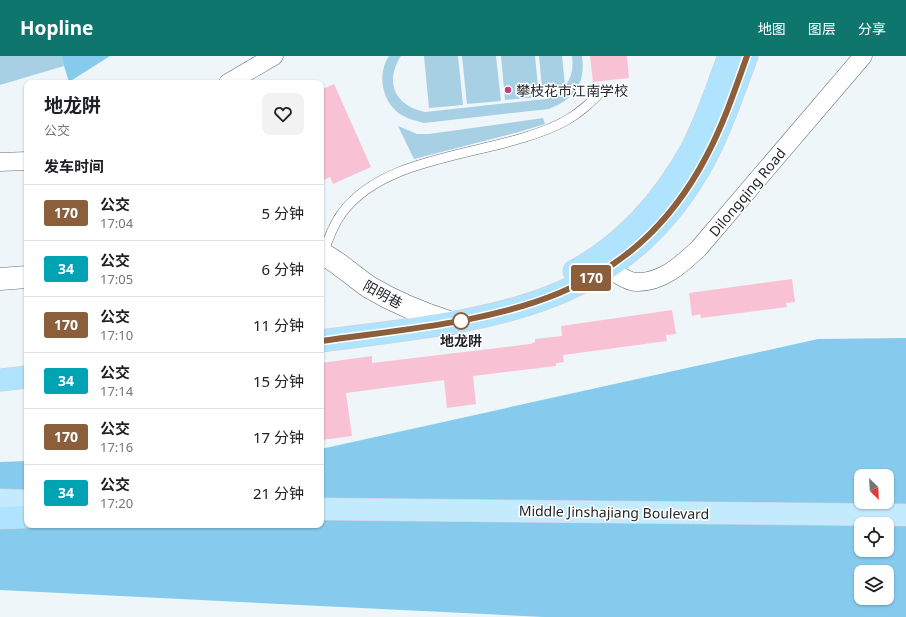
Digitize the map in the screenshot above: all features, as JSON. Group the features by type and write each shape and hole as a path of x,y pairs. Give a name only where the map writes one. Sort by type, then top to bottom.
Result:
{"highway":[{"path":"324,328 494,303 547,286 593,261 632,229 664,192 691,149 713,100 729,56"},
{"path":"324,341 452,323 509,310 562,293 608,269 648,237 679,200 706,157 728,108 747,56"},
{"path":"0,364 24,363"},
{"path":"0,380 24,377"},
{"path":"0,518 24,517"}],"main road":[{"path":"0,500 24,501"},
{"name":"Middle Jinshajiang Boulevard","path":"324,509 906,515"}],"street":[{"path":"233,80 274,56"},
{"name":"Dilongqing Road","path":"608,269 635,282 655,279 676,269 699,248 863,56"},
{"path":"0,162 24,161"},
{"name":"阳明巷","path":"324,255 369,287 421,314 452,323"},
{"path":"0,280 24,277"}],"lane":[{"path":"324,248 329,234 342,212 360,194 383,180 413,167 521,138 545,130 566,120 585,108 602,92"}],"shaded area":[{"path":"0,56 61,56 64,66 0,85"},
{"path":"61,56 110,56 72,80 68,80"},
{"path":"389,56 401,56 393,75 395,92 406,104 425,112 546,99 559,92 568,82 573,64 572,56 582,56 583,66 580,82 576,89 565,100 549,109 424,123 402,115 390,105 384,91 382,77 383,69"},
{"path":"424,56 458,56 463,105 429,108"},
{"path":"462,56 496,56 501,101 467,104"},
{"path":"501,56 535,56 539,97 505,100"},
{"path":"539,56 562,56 565,85 542,88"},
{"path":"543,118 545,124 414,159 398,126 417,134 429,134"},
{"path":"906,338 906,617 543,617 0,590 0,462 24,461 24,528 324,528 324,448 818,339"}],"building":[{"path":"590,56 627,56 629,78 593,82"},
{"path":"334,84 371,167 333,184 330,177 324,180 324,89"},
{"path":"792,279 795,302 786,303 787,307 701,318 700,314 692,316 689,293"},
{"path":"672,310 676,334 666,335 667,341 563,355 564,362 556,363 556,366 473,376 476,404 447,408 444,380 346,393 352,436 324,440 324,363 372,356 372,363 530,344 535,342 535,339 562,336 561,326"}],"bus line":[{"name":"170","path":"324,341 452,323 509,310 562,293 608,269 648,237 679,200 706,157 728,108 747,56"}],"place":[{"name":"攀枝花市江南学校","path":"508,90"},
{"name":"地龙阱","path":"461,321"}]}
